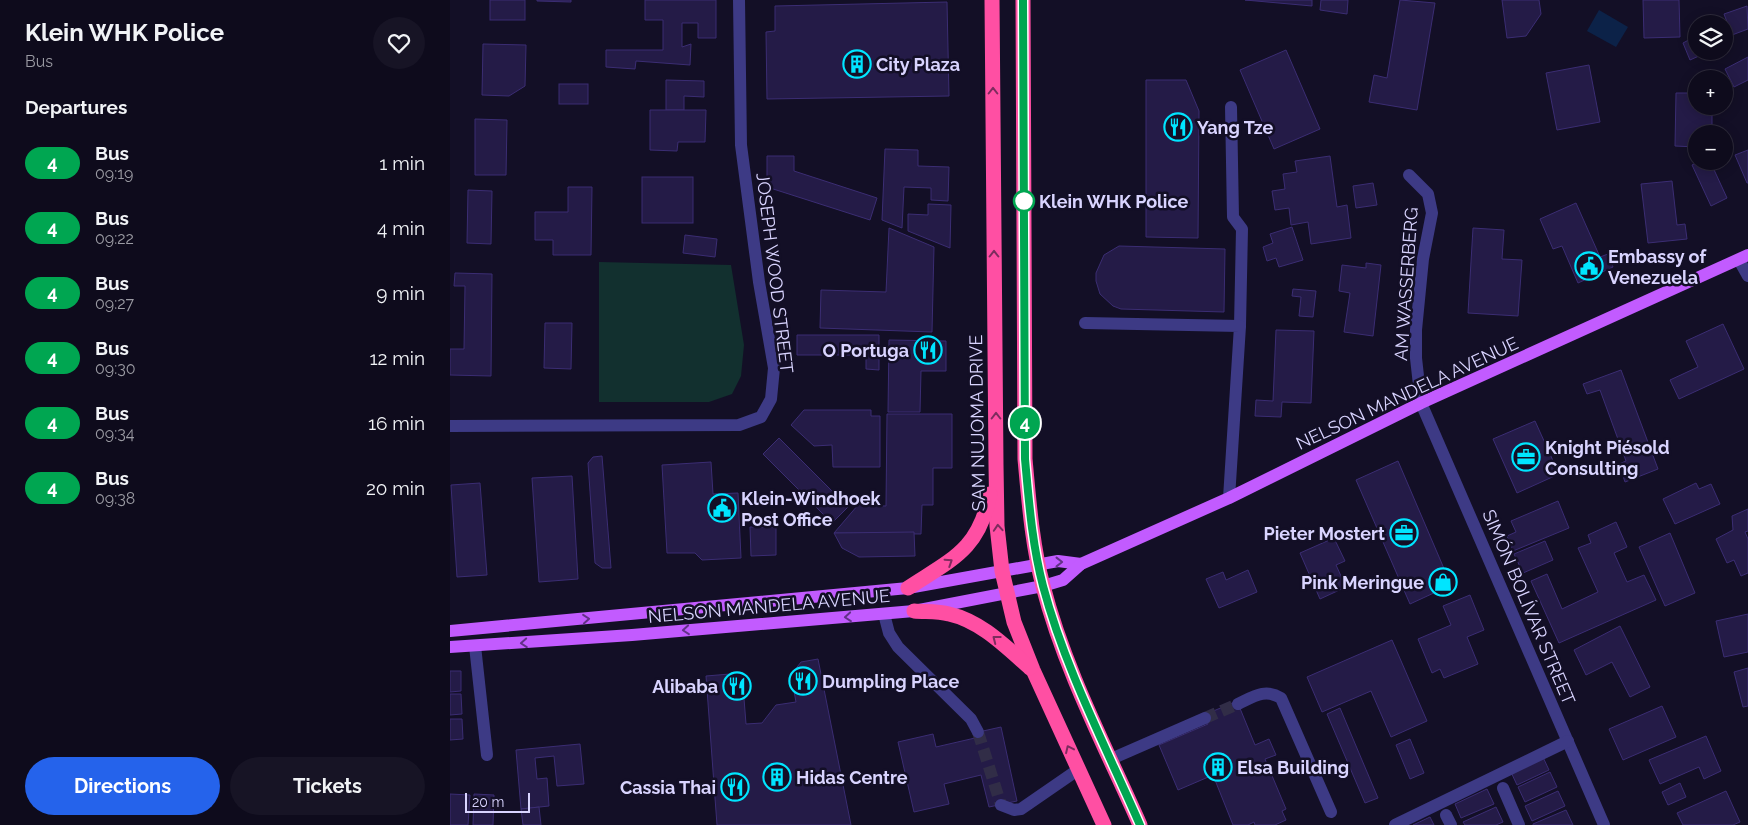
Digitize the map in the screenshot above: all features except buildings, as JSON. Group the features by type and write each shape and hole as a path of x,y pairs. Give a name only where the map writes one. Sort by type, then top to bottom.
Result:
{"highway":[{"name":"SAM NUJOMA DRIVE","path":"992,0 997,526 1002,571 1014,622 1033,670 1104,825"},
{"path":"1023,0 1025,459 1030,524 1043,586 1070,662 1140,825"},
{"path":"908,588 957,556 976,537 986,513 996,465"},
{"path":"914,611 950,614 974,624 994,637 1033,670"}],"main road":[{"name":"NELSON MANDELA AVENUE","path":"450,647 914,611 1006,594 1063,580 1081,564 1229,498 1421,403 1744,257"},
{"name":"NELSON MANDELA AVENUE","path":"450,631 908,588 1058,561 1081,564"}],"street":[{"name":"JOSEPH WOOD STREET","path":"450,426 738,425 761,416 771,399 774,368 759,282 741,145 739,0"},
{"path":"1229,498 1240,326 1242,229 1233,217 1232,107"},
{"name":"AM WASSERBERG","path":"1409,174 1428,194 1432,213 1424,259 1416,330 1416,358 1421,403"},
{"path":"1744,257 1748,276"},
{"path":"1085,323 1240,326"},
{"name":"SIMÓN BOLÍVAR STREET","path":"1421,403 1604,825"},
{"path":"884,614 889,633 898,648 971,719 978,732"},
{"path":"476,646 487,755"},
{"path":"1238,704 1262,693 1269,692 1281,698 1331,812"},
{"path":"1111,759 1205,718"},
{"path":"1395,825 1568,741"},
{"path":"1001,805 1014,810 1022,809 1079,769"},
{"path":"1502,788 1520,825"}],"green space":[{"path":"599,262 731,265 744,345 741,376 732,394 709,402 599,402"}],"water":[{"path":"1599,10 1628,27 1616,47 1587,31"}],"tunnel":[{"path":"1205,718 1238,704"},
{"path":"978,732 1001,805"}],"bus line":[{"name":"4","path":"1023,0 1025,459 1030,524 1051,614 1140,825"}],"place":[{"name":"City Plaza","path":"857,64"},
{"name":"Yang Tze","path":"1178,127"},
{"name":"Klein WHK Police","path":"1024,201"},
{"name":"Embassy of Venezuela","path":"1589,266"},
{"name":"O Portuga","path":"928,350"},
{"name":"Knight Piésold Consulting","path":"1526,457"},
{"name":"Klein-Windhoek Post Office","path":"722,508"},
{"name":"Pieter Mostert","path":"1404,533"},
{"name":"Pink Meringue","path":"1443,582"},
{"name":"Dumpling Place","path":"803,681"},
{"name":"Alibaba","path":"737,686"},
{"name":"Elsa Building","path":"1218,767"},
{"name":"Hidas Centre","path":"777,777"},
{"name":"Cassia Thai","path":"735,787"}]}
